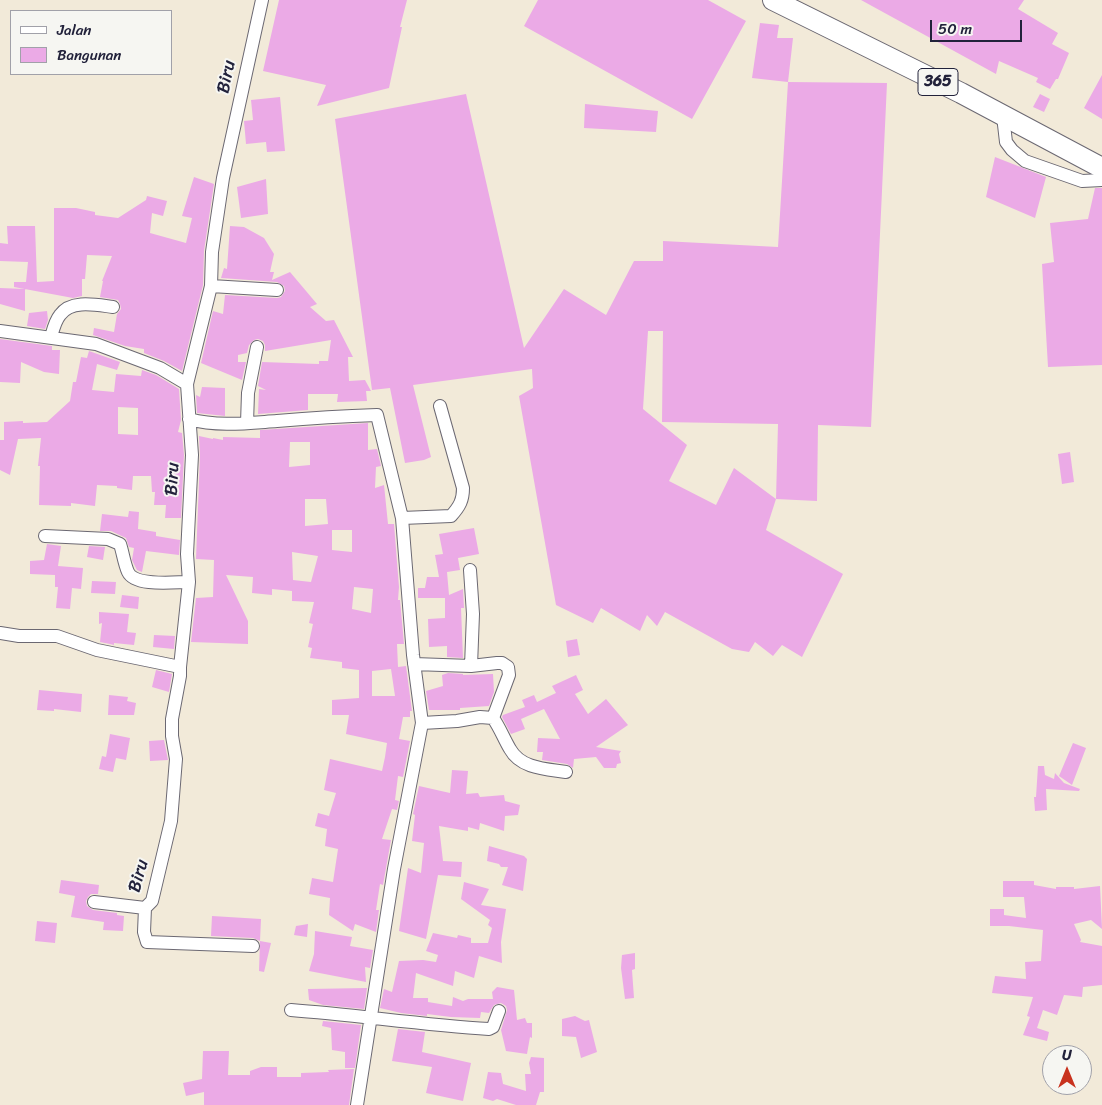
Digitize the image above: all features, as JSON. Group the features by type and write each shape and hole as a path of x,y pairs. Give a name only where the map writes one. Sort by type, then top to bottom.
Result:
{"main road":[{"name":"365","path":"773,0 1102,168"}],"street":[{"name":"Biru","path":"94,902 145,908 152,902 171,821 176,759 172,727 180,676 189,582 187,554 192,455 187,384 211,286 212,252 223,178 262,0"},
{"path":"1002,116 1006,142 1025,161 1082,181 1102,180"},
{"path":"211,286 277,290"},
{"path":"51,337 60,313 70,306 93,304 113,307"},
{"path":"0,331 96,344 160,368 187,384"},
{"path":"247,423 248,393 257,347"},
{"path":"402,518 451,516 460,507 463,500 463,488 440,406"},
{"path":"190,419 202,423 247,423 377,415 384,436 402,518 414,664 422,723 396,860 357,1105"},
{"path":"45,536 108,539 120,544 127,571 131,577 144,582 189,582"},
{"path":"470,570 474,614 471,666"},
{"path":"0,633 19,636 57,636 97,650 180,667"},
{"path":"414,664 471,666 502,663 508,667 509,675 493,718"},
{"path":"422,723 457,722 480,717 493,718"},
{"path":"493,718 502,731 510,750 521,761 543,769 566,772"},
{"path":"145,908 144,932 147,942 254,946"},
{"path":"291,1010 489,1029 492,1028 499,1011"}],"building":[{"path":"279,0 407,0 389,88 317,106 326,85 263,71"},
{"path":"538,0 708,0 746,21 692,119 524,26"},
{"path":"861,0 1024,0 1018,9 1058,33 1052,44 1069,53 1058,79 1056,79 1050,89 1036,82 1038,78 999,61 996,74"},
{"path":"760,23 779,25 777,38 793,38 788,82 752,78"},
{"path":"1102,75 1102,119 1084,108"},
{"path":"788,82 887,83 871,427 818,425 817,501 776,499 766,530 843,574 802,657 782,645 773,656 755,642 749,652 732,649 665,612 657,626 647,615 640,631 601,608 593,623 556,605 519,396 533,388 532,369 413,385 431,457 405,463 390,388 372,390 335,119 466,94 524,348 564,289 606,315 634,261 663,261 663,241 778,247","holes":["648,331 663,331 662,422 778,424 776,499 734,468 716,505 669,481 687,445 643,409"]},
{"path":"1040,94 1050,99 1044,112 1033,107"},
{"path":"280,97 285,151 267,152 266,142 246,144 244,121 253,120 251,100"},
{"path":"585,104 658,111 656,132 584,128"},
{"path":"995,157 1046,177 1035,218 986,197"},
{"path":"194,177 214,184 204,251 203,285 182,371 144,353 144,349 125,346 93,335 94,328 114,332 117,314 121,309 118,300 100,297 102,281 112,256 87,255 85,279 82,279 82,296 73,298 14,287 14,282 26,282 28,262 0,261 0,243 8,244 7,226 35,226 37,282 54,281 54,208 76,208 95,212 95,215 118,218 146,200 147,196 167,201 163,216 152,213 150,233 186,243 192,218 182,216"},
{"path":"266,179 268,214 241,218 237,187"},
{"path":"1095,188 1102,188 1102,365 1048,367 1042,264 1054,262 1050,223 1088,219"},
{"path":"230,226 244,227 264,238 274,254 270,272 274,272 272,280 290,272 317,304 310,307 326,321 334,320 353,357 348,357 349,381 365,380 371,391 366,391 367,401 337,402 338,394 308,394 308,410 258,414 259,389 266,390 258,386 262,362 319,364 319,361 328,361 331,340 265,351 263,341 254,340 249,345 247,353 238,355 238,362 246,362 242,380 201,363 213,311 223,314 225,295 277,298 281,297 285,291 284,286 277,282 221,278 224,268 227,269"},
{"path":"0,288 25,289 25,311 0,304"},
{"path":"47,311 48,320 45,329 27,326 29,313"},
{"path":"0,339 52,346 52,350 60,350 59,374 44,372 21,362 20,383 0,382"},
{"path":"89,351 120,362 117,370 97,364 92,390 114,392 116,374 141,376 142,370 156,375 179,389 181,420 178,432 182,433 184,455 181,518 165,518 166,505 154,505 155,492 152,492 151,476 133,476 132,490 117,488 117,486 97,485 95,506 71,503 71,506 39,505 40,466 38,466 41,438 18,439 10,475 0,470 0,440 4,440 4,422 47,422 70,401 73,382 76,382 81,357 87,358","holes":["118,407 138,408 138,435 118,434"]},
{"path":"202,387 225,388 225,416 197,413 196,395 200,397"},
{"path":"368,423 368,450 377,449 381,466 376,467 375,488 384,485 388,524 394,524 399,587 398,600 400,600 404,644 397,644 398,667 406,666 412,711 410,711 410,717 403,717 399,739 410,741 403,777 398,776 395,800 399,801 397,810 392,809 382,839 391,840 383,885 380,884 376,910 379,910 376,932 355,924 353,931 329,915 330,898 309,894 312,878 333,882 338,849 325,846 327,829 315,826 318,813 329,816 336,793 324,790 330,759 382,771 387,743 346,734 349,715 332,715 332,700 359,698 359,670 342,668 342,662 310,658 312,648 308,647 313,624 309,623 314,602 292,601 292,591 272,589 272,595 252,593 253,577 226,575 248,621 248,644 191,642 196,598 213,597 214,560 196,559 199,436 223,440 223,437 260,438 260,430","holes":["290,442 310,442 310,465 289,467","305,499 326,499 328,524 305,526","332,530 352,530 352,552 332,550","292,552 318,556 311,582 293,580","354,587 373,589 371,613 352,609","391,669 395,696 372,696 372,671"]},
{"path":"1070,452 1074,482 1062,484 1058,454"},
{"path":"129,511 139,512 138,529 156,532 156,536 180,540 179,555 146,551 142,572 137,570 132,560 134,548 129,547 126,538 111,531 100,531 102,514 128,517"},
{"path":"474,528 479,554 458,558 460,570 447,572 449,595 463,589 464,608 461,608 463,658 447,657 447,646 429,647 428,619 445,618 445,598 418,598 418,588 425,588 427,577 439,577 435,555 443,554 439,534"},
{"path":"47,544 61,546 58,566 83,568 81,589 72,588 70,609 56,608 58,587 55,587 55,575 30,574 30,561 44,560"},
{"path":"89,546 105,547 103,560 87,557"},
{"path":"92,581 116,582 115,594 91,593"},
{"path":"122,595 139,597 138,609 120,607"},
{"path":"99,612 129,614 127,632 136,633 134,645 114,643 114,645 100,642 102,623 99,624"},
{"path":"154,635 175,636 174,649 153,647"},
{"path":"577,639 580,655 568,657 566,641"},
{"path":"156,670 172,674 169,692 152,687"},
{"path":"448,673 463,675 493,674 494,692 489,706 460,708 460,710 429,710 426,691 443,686 442,675"},
{"path":"576,675 583,690 575,694 588,714 606,699 628,725 596,747 621,751 619,754 621,763 617,764 616,768 604,768 596,757 574,759 573,768 567,764 542,760 543,752 537,752 538,738 560,739 544,709 521,719 525,729 511,734 502,717 525,707 522,700 534,695 537,702 556,693 552,686"},
{"path":"39,690 82,694 81,712 54,709 54,711 37,710"},
{"path":"109,695 128,697 127,701 136,703 134,715 108,715"},
{"path":"110,734 130,738 126,760 116,758 113,772 99,769 102,756 106,757"},
{"path":"164,740 168,760 150,761 149,741"},
{"path":"1073,743 1086,748 1072,785 1059,776"},
{"path":"1038,766 1044,766 1045,775 1054,779 1055,773 1064,783 1080,789 1079,791 1046,789 1047,810 1035,811 1034,797 1036,797"},
{"path":"452,770 468,771 466,794 478,793 480,797 504,795 505,801 520,805 518,815 505,816 504,831 480,823 479,830 468,827 468,831 439,826 443,861 462,862 461,877 438,875 426,939 399,931 408,868 421,873 424,843 412,841 415,815 413,814 419,786 450,793"},
{"path":"489,846 524,856 527,859 523,891 502,885 508,867 501,867 499,864 487,861"},
{"path":"61,880 99,885 98,894 91,894 88,897 86,901 87,906 93,910 117,913 117,915 124,916 123,931 103,930 104,922 71,917 75,896 59,893"},
{"path":"1003,881 1034,881 1034,885 1056,889 1056,887 1074,887 1074,889 1100,886 1102,929 1091,920 1074,924 1081,940 1080,942 1102,946 1102,985 1083,987 1082,997 1064,995 1057,1015 1043,1010 1037,1028 1049,1032 1047,1041 1023,1035 1030,1017 1027,1016 1033,997 992,993 995,976 1026,979 1025,962 1041,961 1043,930 990,926 990,909 1004,909 1004,915 1026,918 1024,897 1003,897"},
{"path":"464,882 489,889 481,905 506,909 501,942 502,963 479,956 474,978 455,971 453,986 416,973 413,998 428,998 428,1002 452,1006 453,997 463,1001 468,999 493,999 492,992 497,987 514,990 517,1020 525,1018 527,1023 532,1023 532,1038 530,1037 527,1054 506,1051 501,1030 507,1010 506,1006 501,1003 494,1005 489,1013 481,1012 480,1018 427,1014 427,1016 380,1008 384,989 392,992 399,961 423,960 436,962 438,955 426,951 433,933 457,938 458,935 471,938 471,943 488,943 492,928 488,925 490,920 461,899"},
{"path":"212,916 261,919 260,941 253,938 211,936"},
{"path":"37,921 57,923 55,943 35,941"},
{"path":"308,924 307,937 294,935 296,926"},
{"path":"315,931 352,937 350,946 373,950 370,968 365,967 366,982 309,971 314,954"},
{"path":"260,941 271,943 264,972 259,971"},
{"path":"635,953 635,969 632,970 634,998 625,999 621,968 622,955"},
{"path":"367,988 364,1009 323,1005 309,1000 308,989"},
{"path":"575,1016 585,1021 589,1020 597,1052 581,1058 576,1037 562,1036 562,1019"},
{"path":"323,1021 361,1025 355,1068 345,1068 345,1052 332,1050 331,1028 322,1026"},
{"path":"398,1029 425,1032 422,1052 471,1063 463,1101 426,1093 432,1067 392,1061"},
{"path":"203,1051 229,1051 228,1075 250,1075 250,1071 261,1067 277,1067 277,1077 301,1077 301,1073 354,1069 349,1105 204,1105 204,1092 186,1096 183,1083 202,1079"},
{"path":"531,1057 544,1058 544,1092 540,1092 536,1105 516,1105 497,1099 493,1101 483,1098 488,1072 501,1073 503,1084 526,1091 525,1074 531,1074 529,1063"}]}
